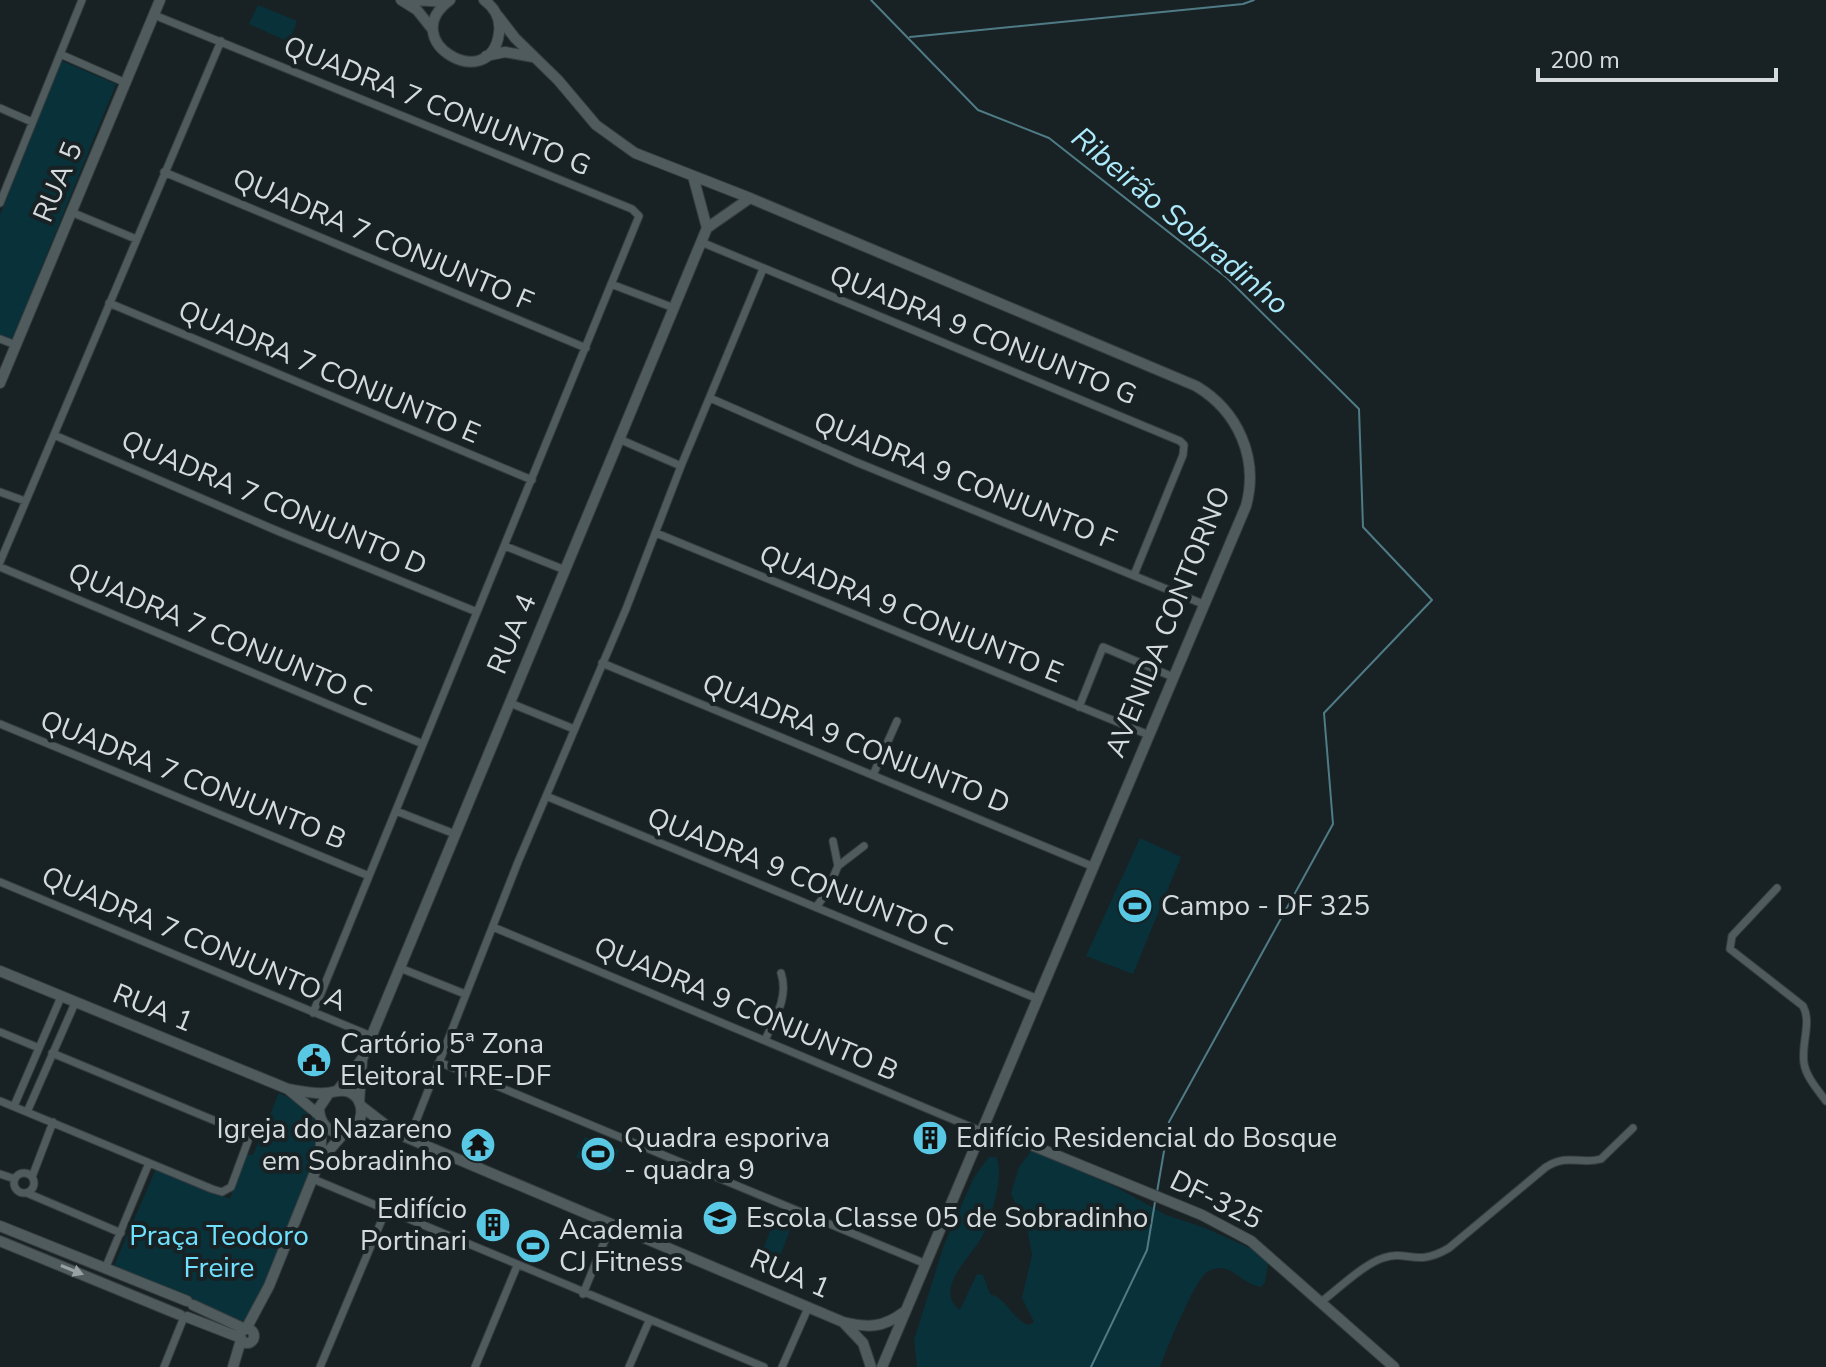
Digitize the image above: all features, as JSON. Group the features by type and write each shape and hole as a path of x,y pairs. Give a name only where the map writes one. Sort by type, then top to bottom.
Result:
{"street":[{"path":"0,203 82,0"},
{"name":"RUA 5","path":"0,383 160,0"},
{"path":"401,0 417,10 434,32 443,52 453,59 475,61 505,52 535,58"},
{"path":"414,0 448,1"},
{"name":"AVENIDA CONTORNO","path":"484,0 496,9 515,38 558,80 596,125 635,153 1179,377 1215,398 1232,417 1249,458 1251,476 1246,506 882,1367"},
{"path":"434,32 438,11 448,1"},
{"path":"485,56 498,38 500,27 496,9"},
{"name":"QUADRA 7 CONJUNTO G","path":"154,15 637,212 638,219 611,284"},
{"path":"0,564 221,41"},
{"path":"60,54 126,83"},
{"path":"0,108 32,122"},
{"name":"QUADRA 7 CONJUNTO F","path":"164,172 586,348"},
{"path":"693,176 707,228 750,198"},
{"path":"71,212 136,239"},
{"name":"RUA 4","path":"362,1059 707,228"},
{"name":"QUADRA 9 CONJUNTO G","path":"701,242 1173,437 1184,445 1183,455 1134,575"},
{"path":"409,1139 465,994 763,269"},
{"path":"313,1013 611,284 674,308"},
{"name":"QUADRA 7 CONJUNTO E","path":"109,303 532,480"},
{"path":"0,339 16,345"},
{"name":"QUADRA 9 CONJUNTO F","path":"710,398 856,462 1203,604"},
{"name":"QUADRA 7 CONJUNTO D","path":"54,435 477,612"},
{"path":"619,439 681,466"},
{"path":"0,492 25,501"},
{"name":"QUADRA 9 CONJUNTO E","path":"656,533 1149,735"},
{"path":"505,546 565,570"},
{"name":"QUADRA 7 CONJUNTO C","path":"0,564 423,744"},
{"path":"1079,707 1103,647 1173,677"},
{"name":"QUADRA 9 CONJUNTO D","path":"602,663 1094,867"},
{"path":"510,703 574,729"},
{"path":"873,775 897,721"},
{"name":"QUADRA 7 CONJUNTO B","path":"0,724 369,876"},
{"name":"QUADRA 9 CONJUNTO C","path":"546,796 1038,999"},
{"path":"396,811 455,834"},
{"path":"833,841 838,866"},
{"path":"816,907 826,894 838,866 864,846"},
{"name":"QUADRA 7 CONJUNTO A","path":"0,882 371,1036"},
{"path":"1777,888 1732,936 1730,949 1803,1006 1808,1015 1803,1044 1804,1065 1826,1101"},
{"name":"QUADRA 9 CONJUNTO B","path":"493,927 984,1129"},
{"path":"400,968 465,994"},
{"name":"RUA 1","path":"0,971 288,1089"},
{"path":"765,1040 783,998 785,988 781,973"},
{"path":"14,1106 61,997"},
{"path":"27,1112 75,1003"},
{"path":"49,1024 63,1030"},
{"path":"0,1032 39,1048"},
{"path":"0,1101 222,1192 231,1187 248,1141 242,1132 52,1053"},
{"path":"234,1367 319,1162 321,1102 334,1092 362,1059"},
{"path":"319,1162 360,1120 362,1059"},
{"path":"439,1062 926,1264"},
{"path":"21,1089 35,1095"},
{"path":"288,1089 350,1093 396,1133"},
{"path":"288,1089 332,1131 396,1133"},
{"path":"27,1193 32,1188 32,1177 53,1122"},
{"path":"1321,1302 1383,1258 1395,1256 1421,1260 1434,1257 1546,1167 1565,1158 1601,1159 1633,1128"},
{"name":"DF-325","path":"984,1129 1167,1201 1221,1224 1251,1241 1394,1367"},
{"name":"RUA 1","path":"396,1133 808,1308 843,1322 875,1327"},
{"path":"105,1269 149,1163"},
{"path":"0,1174 15,1179"},
{"path":"15,1179 21,1174 32,1177"},
{"path":"15,1179 15,1189 19,1192 121,1233"},
{"path":"313,1179 764,1367"},
{"path":"320,1367 386,1210"},
{"path":"583,1294 611,1225"},
{"path":"0,1226 190,1303 245,1335"},
{"path":"23,1250 21,1243 27,1237"},
{"path":"0,1241 184,1316 245,1335"},
{"path":"37,1256 43,1249 42,1243"},
{"path":"475,1367 517,1266"},
{"path":"164,1367 184,1316 193,1312 190,1303"},
{"path":"782,1367 808,1308"},
{"path":"871,1367 863,1334 906,1311"},
{"path":"629,1367 649,1321"},
{"name":"RUA 1","path":"843,1322 864,1346"},
{"path":"864,1346 878,1355 891,1347 889,1332 875,1327"}],"green space":[{"path":"258,5 297,21 289,42 249,24"},
{"path":"62,61 116,84 12,340 0,335 0,215"},
{"name":"Campo - DF 325","path":"1140,838 1181,857 1133,974 1086,956"},
{"name":"Praça Teodoro Freire","path":"279,1093 307,1107 319,1122 319,1158 258,1301 245,1322 113,1268 156,1169 230,1199 247,1154 253,1155"},
{"name":"Quadra esporiva - quadra 9","path":"585,1137 619,1150 610,1172 576,1157"},
{"path":"1032,1150 1114,1186 1166,1215 1254,1250 1268,1263 1265,1282 1261,1287 1222,1268 1206,1273 1186,1305 1160,1367 917,1367 914,1340 944,1245 974,1177 989,1157 996,1157 999,1174 990,1218 983,1235 957,1272 950,1292 960,1310 977,1274 983,1275 990,1294 1001,1300 1018,1319 1029,1325 1034,1322 1022,1298 1032,1255 1028,1233 1011,1193 1019,1167"},
{"path":"774,1220 791,1227 779,1259 762,1253"}],"waterway":[{"name":"Ribeirão Sobradinho","path":"871,0 978,110 1049,138 1227,278 1359,409 1363,527 1432,600 1324,713 1333,824 1169,1122 1157,1192"},
{"path":"910,37 1243,4 1254,0"},
{"name":"Ribeirão Sobradinho","path":"1091,1367 1147,1250 1155,1202"}],"place":[{"name":"Campo - DF 325","path":"1135,906"},
{"name":"Cartório 5ª Zona Eleitoral TRE-DF","path":"314,1060"},
{"name":"Edifício Residencial do Bosque","path":"930,1138"},
{"name":"Igreja do Nazareno em Sobradinho","path":"478,1145"},
{"name":"Quadra esporiva - quadra 9","path":"598,1154"},
{"name":"Escola Classe 05 de Sobradinho","path":"720,1218"},
{"name":"Edifício Portinari","path":"493,1225"},
{"name":"Academia CJ Fitness","path":"533,1246"}]}
